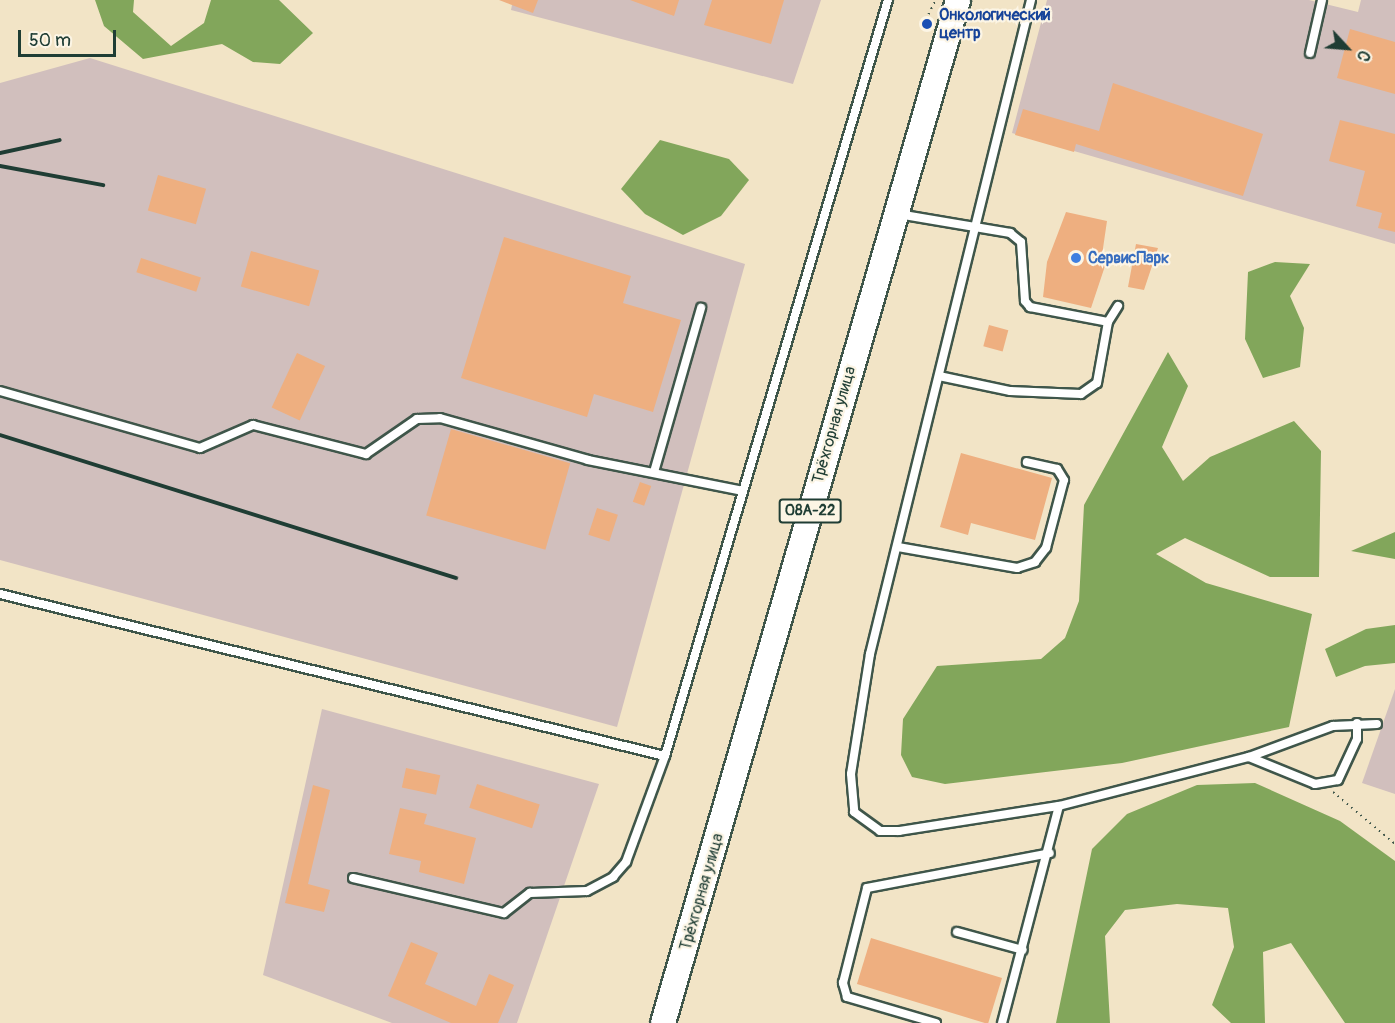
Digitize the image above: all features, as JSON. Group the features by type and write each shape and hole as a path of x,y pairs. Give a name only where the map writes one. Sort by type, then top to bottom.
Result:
{"highway":[{"name":"Трёхгорная улица","path":"663,1023 893,213 958,0"}],"lane":[{"path":"353,878 504,913 530,893 587,891 613,877 626,862 664,756 888,0"},
{"path":"1031,0 868,665 851,774 854,812 880,831 899,831 1059,806 1250,757 1357,723 1377,724"},
{"path":"1310,53 1322,0"},
{"path":"893,213 974,229 1010,233 1021,242 1024,301 1030,307 1108,322"},
{"path":"939,376 1010,391 1081,394 1097,383 1108,322 1118,306"},
{"path":"654,472 701,308"},
{"path":"0,391 200,448 253,425 366,454 429,417 654,472 743,491"},
{"path":"898,547 1017,568 1035,562 1046,548 1064,480 1057,469 1027,462"},
{"path":"0,594 664,756"},
{"path":"1250,757 1324,785 1347,771 1357,723"},
{"path":"1002,1023 1050,853 1059,806"},
{"path":"936,1023 847,997 843,983 867,888 1050,853"},
{"path":"957,932 1023,950"}],"path":[{"path":"923,25 936,0"},
{"path":"1324,785 1395,844"}],"shaded area":[{"path":"513,0 821,0 793,84 511,10"},
{"path":"1047,0 1309,0 1358,12 1361,0 1395,0 1395,244 1012,133"},
{"path":"90,58 745,264 617,727 0,560 0,83"},
{"path":"1395,689 1395,794 1362,783"},
{"path":"322,709 599,784 517,1023 392,1023 263,975"}],"green space":[{"path":"95,0 134,0 133,12 171,46 204,23 211,0 279,0 313,33 280,64 253,62 222,44 143,59 104,26"},
{"path":"660,140 729,159 749,180 721,216 683,235 645,214 621,189"},
{"path":"1275,262 1310,264 1290,296 1304,328 1300,367 1263,378 1245,339 1248,272"},
{"path":"1168,352 1188,386 1162,447 1183,481 1210,457 1294,421 1321,451 1319,577 1270,577 1185,538 1156,554 1206,583 1312,614 1289,727 1122,763 945,784 912,777 901,755 903,719 937,666 1041,659 1065,638 1079,601 1084,505"},
{"path":"1395,532 1395,559 1351,551"},
{"path":"1395,625 1395,663 1365,666 1336,677 1325,649 1366,629"},
{"path":"1255,783 1340,821 1395,861 1395,1023 1345,1023 1291,943 1263,952 1265,1023 1231,1023 1212,1005 1234,947 1228,908 1177,904 1125,910 1105,936 1110,1023 1056,1023 1092,849 1127,814 1197,785"}],"building":[{"path":"499,0 538,0 533,13"},
{"path":"630,0 679,0 674,16"},
{"path":"712,0 784,0 771,44 704,25"},
{"path":"1350,29 1395,42 1395,94 1337,78"},
{"path":"1113,83 1263,134 1243,196 1076,144 1074,152 1015,135 1023,109 1099,131"},
{"path":"1340,120 1395,134 1395,232 1378,228 1382,213 1356,206 1365,171 1329,161"},
{"path":"158,175 206,189 196,224 148,211"},
{"name":"СервисПарк","path":"1066,212 1107,221 1101,262 1106,263 1091,308 1043,297 1047,262"},
{"path":"504,237 631,276 623,303 681,320 653,412 594,394 587,417 461,378"},
{"path":"1136,244 1158,248 1144,290 1128,287"},
{"path":"251,251 319,271 309,306 241,287"},
{"path":"141,258 201,277 196,292 136,272"},
{"path":"989,325 1008,330 1003,351 983,346"},
{"path":"297,353 325,366 300,420 272,407"},
{"path":"451,429 570,463 545,550 426,516"},
{"path":"961,453 1052,478 1035,540 971,523 968,535 940,527"},
{"path":"640,482 651,486 644,506 633,502"},
{"path":"597,508 618,515 609,541 588,535"},
{"path":"406,768 440,775 436,795 402,788"},
{"path":"477,784 540,804 532,828 469,808"},
{"path":"313,785 330,790 308,884 330,890 324,912 285,903"},
{"path":"400,808 427,814 424,824 476,838 464,884 419,872 421,861 389,854"},
{"path":"871,938 1002,978 988,1023 857,984"},
{"path":"411,942 438,953 425,984 476,1006 489,974 514,985 498,1023 451,1023 388,996"}],"railway":[{"path":"0,153 60,140"},
{"path":"0,166 103,185"},
{"path":"0,435 456,578"}],"place":[{"name":"Онкологический центр","path":"927,24"},
{"name":"СервисПарк","path":"1076,258"}]}
